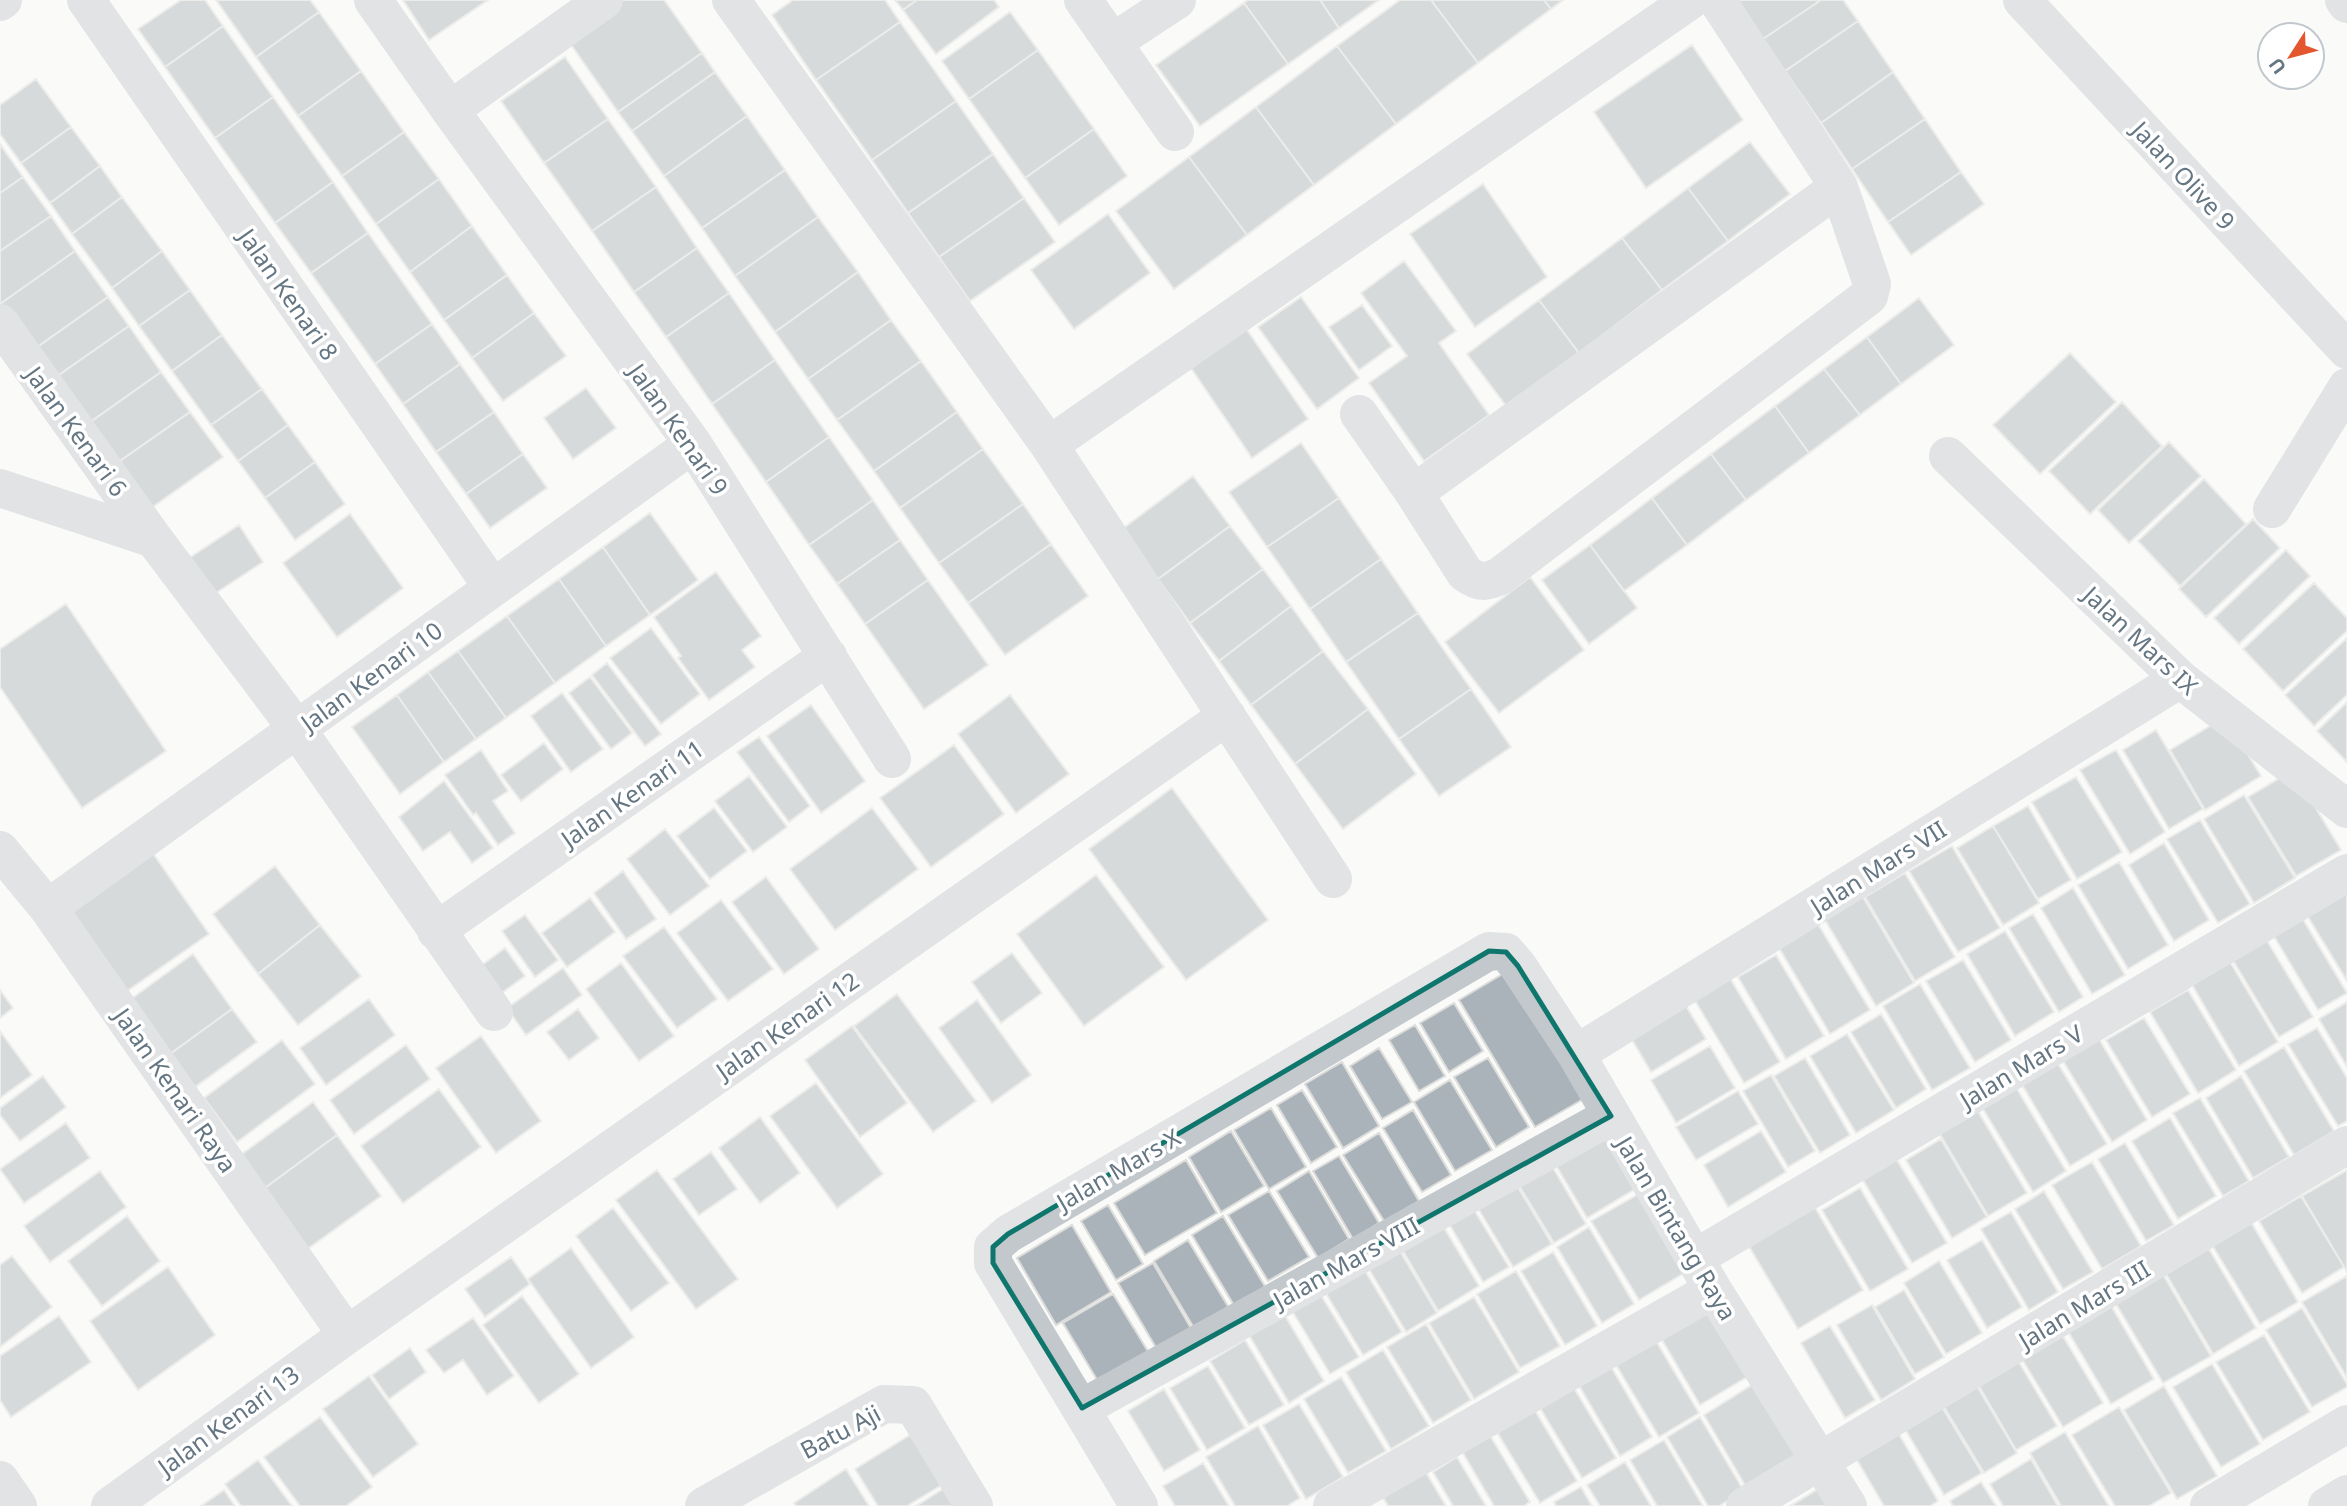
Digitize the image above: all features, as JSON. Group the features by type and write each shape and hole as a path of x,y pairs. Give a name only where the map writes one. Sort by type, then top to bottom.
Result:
{"street":[{"name":"Jalan Kenari 8","path":"86,0 493,588"},
{"name":"Jalan Kenari 9","path":"373,0 693,444 892,759"},
{"path":"450,110 604,0"},
{"path":"732,0 1049,445 1332,879"},
{"path":"1083,0 1175,132"},
{"path":"1112,42 1177,0"},
{"path":"1049,445 1692,0"},
{"path":"1359,414 1465,573 1476,581 1487,582 1500,576 1869,296 1872,284 1839,187 1717,0"},
{"name":"Jalan Olive 9","path":"2022,0 2347,350"},
{"path":"1414,493 1839,187"},
{"name":"Jalan Kenari 6","path":"0,324 154,539 297,729"},
{"path":"2273,509 2347,387"},
{"name":"Jalan Kenari 10","path":"48,908 693,444"},
{"name":"Jalan Mars IX","path":"1948,456 2180,679 2347,809"},
{"name":"Jalan Kenari 6","path":"0,488 154,539"},
{"name":"Jalan Kenari 11","path":"436,931 828,656"},
{"name":"Jalan Mars VII","path":"1576,1054 2180,679"},
{"name":"Jalan Kenari 12","path":"347,1335 1227,716"},
{"path":"297,729 494,1012"},
{"name":"Jalan Kenari Raya","path":"0,850 48,908 347,1335"},
{"name":"Jalan Mars V","path":"1332,1506 2347,873"},
{"name":"Jalan Mars X","path":"1139,1506 993,1263 993,1247 1008,1234 1489,951 1506,952"},
{"name":"Jalan Bintang Raya","path":"1506,952 1576,1054 1704,1274 1848,1506"},
{"name":"Jalan Mars VIII","path":"1082,1408 1611,1116"},
{"name":"Jalan Mars III","path":"1745,1506 2347,1145"},
{"name":"Jalan Kenari 13","path":"110,1506 347,1335"},
{"name":"Batu Aji","path":"728,1500 884,1404 914,1405 974,1506"},
{"path":"2210,1506 2347,1424"},
{"path":"0,1480 18,1506"},
{"path":"2327,1506 2347,1494"}],"highlighted area":[{"path":"1489,951 1506,952 1518,966 1611,1116 1082,1408 993,1263 993,1247 1008,1234"}],"building":[{"path":"181,0 205,0 223,26 165,67 138,29"},
{"path":"216,0 310,0 319,12 256,57"},
{"path":"403,0 488,0 429,40"},
{"path":"615,0 664,0 702,53 618,112 565,36"},
{"path":"793,0 885,0 900,22 816,80 772,15"},
{"path":"895,0 917,0 903,10"},
{"path":"917,0 994,0 999,7 936,54 903,10"},
{"path":"1248,0 1320,0 1339,28 1288,64 1244,3"},
{"path":"1320,0 1379,0 1339,28"},
{"path":"1400,0 1431,0 1478,63 1396,124 1337,46"},
{"path":"1431,0 1544,0 1551,9 1478,63"},
{"path":"1544,0 1563,0 1551,9"},
{"path":"1736,0 1821,0 1763,39"},
{"path":"1821,0 1843,0 1858,21 1785,71 1763,39"},
{"path":"1244,3 1288,64 1200,126 1156,65"},
{"path":"319,12 361,71 298,116 256,57"},
{"path":"1010,12 1038,50 969,99 942,61"},
{"path":"1858,21 1893,72 1821,123 1785,71"},
{"path":"900,22 956,101 872,160 816,80"},
{"path":"223,26 273,97 215,138 165,67"},
{"path":"1692,45 1743,120 1646,188 1594,112"},
{"path":"1337,46 1396,124 1314,185 1256,107"},
{"path":"1038,50 1094,129 1025,178 969,99"},
{"path":"702,53 715,72 632,131 618,112"},
{"path":"565,57 608,119 544,163 501,101"},
{"path":"361,71 404,132 342,176 298,116"},
{"path":"715,72 747,116 664,176 632,131"},
{"path":"1893,72 1925,119 1852,169 1821,123"},
{"path":"36,79 71,127 21,163 0,134 0,105"},
{"path":"273,97 333,182 275,223 215,138"},
{"path":"956,101 993,154 908,213 872,160"},
{"path":"1256,107 1314,185 1247,235 1189,157"},
{"path":"747,116 785,170 702,228 664,176"},
{"path":"608,119 656,187 592,231 544,163"},
{"path":"1925,119 1961,172 1888,222 1852,169"},
{"path":"71,127 100,166 50,203 21,163"},
{"path":"1094,129 1127,176 1059,225 1025,178"},
{"path":"404,132 439,179 376,224 342,176"},
{"path":"1750,142 1790,194 1728,241 1688,188"},
{"path":"0,144 23,177 0,193"},
{"path":"993,154 1024,198 939,257 908,213"},
{"path":"1189,157 1247,235 1174,289 1116,211"},
{"path":"100,166 122,197 72,234 50,203"},
{"path":"785,170 818,217 735,276 702,228"},
{"path":"1961,172 1984,204 1911,255 1888,222"},
{"path":"23,177 51,216 0,251 0,193"},
{"path":"439,179 472,226 410,272 376,224"},
{"path":"333,182 368,233 311,273 275,223"},
{"path":"1483,184 1547,277 1475,327 1410,234"},
{"path":"656,187 697,248 634,292 592,231"},
{"path":"1688,188 1728,241 1662,290 1622,238"},
{"path":"122,197 162,251 112,288 72,234"},
{"path":"1024,198 1055,242 970,301 939,257"},
{"path":"1108,214 1150,273 1074,329 1031,270"},
{"path":"51,216 75,251 0,304 0,251"},
{"path":"818,217 858,272 775,332 735,276"},
{"path":"472,226 507,275 444,320 410,272"},
{"path":"368,233 432,324 375,364 311,273"},
{"path":"1622,238 1662,290 1579,353 1539,300"},
{"path":"697,248 729,293 666,337 634,292"},
{"path":"75,251 108,297 33,350 0,304"},
{"path":"162,251 190,290 139,326 112,288"},
{"path":"1404,261 1456,331 1439,343 1489,415 1424,461 1369,383 1407,356 1361,293"},
{"path":"858,272 891,320 808,379 775,332"},
{"path":"507,275 534,313 472,358 444,320"},
{"path":"190,290 222,335 172,371 139,326"},
{"path":"729,293 775,360 712,404 666,337"},
{"path":"108,297 129,326 53,379 33,350"},
{"path":"1301,297 1359,378 1317,409 1258,327"},
{"path":"1919,298 1954,345 1901,384 1867,337"},
{"path":"1539,300 1579,353 1507,407 1467,354"},
{"path":"1362,305 1392,346 1359,370 1329,327"},
{"path":"534,313 566,356 503,401 472,358"},
{"path":"891,320 921,361 837,420 808,379"},
{"path":"432,324 460,364 403,404 375,364"},
{"path":"129,326 161,372 86,425 53,379"},
{"path":"1245,327 1308,419 1252,458 1189,365"},
{"path":"222,335 262,389 211,425 172,371"},
{"path":"1867,337 1901,384 1860,415 1824,369"},
{"path":"2070,353 2116,402 2040,474 1993,425"},
{"path":"775,360 829,437 766,482 712,404"},
{"path":"921,361 957,412 874,471 837,420"},
{"path":"460,364 494,412 436,452 403,404"},
{"path":"1824,369 1860,415 1809,453 1775,406"},
{"path":"161,372 190,412 114,465 86,425"},
{"path":"586,388 616,428 573,459 544,418"},
{"path":"262,389 288,425 238,461 211,425"},
{"path":"2122,402 2162,446 2090,514 2049,471"},
{"path":"1775,406 1809,453 1746,500 1711,454"},
{"path":"190,412 223,457 147,511 114,465"},
{"path":"494,412 523,454 466,494 436,452"},
{"path":"957,412 983,449 900,508 874,471"},
{"path":"288,425 315,462 265,498 238,461"},
{"path":"829,437 873,500 809,545 766,482"},
{"path":"2169,442 2201,476 2129,543 2098,510"},
{"path":"1301,443 1339,498 1267,547 1229,492"},
{"path":"983,449 1023,504 939,563 900,508"},
{"path":"523,454 547,488 490,528 466,494"},
{"path":"1711,454 1746,500 1687,545 1652,498"},
{"path":"315,462 345,504 295,540 265,498"},
{"path":"1193,476 1230,526 1158,579 1121,530"},
{"path":"2204,479 2246,524 2180,586 2138,541"},
{"path":"1339,498 1381,559 1310,609 1267,547"},
{"path":"1652,498 1687,545 1624,591 1590,545"},
{"path":"873,500 900,540 837,584 809,545"},
{"path":"1023,504 1051,544 968,603 939,563"},
{"path":"650,513 698,580 650,615 603,547"},
{"path":"350,514 403,588 337,637 283,563"},
{"path":"2253,519 2280,548 2206,617 2179,589"},
{"path":"239,525 263,562 202,602 177,566"},
{"path":"1230,526 1263,569 1190,623 1158,579"},
{"path":"900,540 928,580 865,624 837,584"},
{"path":"1051,544 1088,596 1005,655 968,603"},
{"path":"1590,545 1637,608 1589,644 1542,580"},
{"path":"603,547 650,615 606,646 559,579"},
{"path":"2286,550 2310,576 2239,644 2214,618"},
{"path":"1381,559 1418,613 1346,662 1310,609"},
{"path":"1263,569 1291,606 1219,661 1190,623"},
{"path":"716,572 761,636 742,650 755,667 709,700 678,658 681,656 654,617"},
{"path":"1530,577 1584,650 1499,713 1445,642"},
{"path":"559,579 606,646 555,683 507,616"},
{"path":"928,580 988,665 924,709 865,624"},
{"path":"2314,583 2347,618 2347,631 2283,691 2243,649"},
{"path":"66,604 166,751 82,808 0,687 0,649"},
{"path":"1291,606 1323,651 1251,705 1219,661"},
{"path":"1418,613 1471,689 1399,739 1346,662"},
{"path":"507,616 555,683 506,718 458,651"},
{"path":"651,628 700,694 661,724 610,658"},
{"path":"2347,638 2347,695 2314,726 2285,695"},
{"path":"458,651 506,718 476,739 428,672"},
{"path":"1323,651 1368,709 1295,764 1251,705"},
{"path":"607,663 661,734 645,746 592,675"},
{"path":"428,672 476,739 444,762 397,695"},
{"path":"590,677 632,733 611,749 569,693"},
{"path":"1471,689 1511,747 1439,796 1399,739"},
{"path":"562,693 603,749 571,772 531,716"},
{"path":"397,695 444,762 400,794 352,727"},
{"path":"1010,695 1069,774 1016,813 958,734"},
{"path":"2347,702 2347,762 2317,731"},
{"path":"811,705 865,781 821,813 767,736"},
{"path":"1368,709 1416,774 1343,829 1295,764"},
{"path":"2225,717 2261,776 2205,810 2170,750"},
{"path":"2156,730 2203,809 2169,829 2123,750"},
{"path":"759,737 810,806 789,822 737,752"},
{"path":"544,743 563,769 521,801 501,775"},
{"path":"954,745 1004,814 931,867 880,798"},
{"path":"481,750 508,791 493,801 515,833 498,845 445,775"},
{"path":"2116,750 2165,832 2130,854 2080,770"},
{"path":"2293,770 2341,850 2296,876 2248,797"},
{"path":"749,776 787,827 753,852 715,801"},
{"path":"2076,777 2122,852 2077,879 2032,802"},
{"path":"444,781 493,848 472,863 450,832 423,851 399,817"},
{"path":"1172,788 1268,920 1186,980 1089,849"},
{"path":"2244,795 2295,878 2254,903 2204,819"},
{"path":"2028,806 2071,880 2038,899 1993,826"},
{"path":"714,808 747,851 710,879 677,836"},
{"path":"872,808 918,869 835,930 790,869"},
{"path":"2200,820 2250,904 2218,923 2167,839"},
{"path":"1993,826 2039,903 2003,925 1957,848"},
{"path":"665,829 709,886 670,915 627,859"},
{"path":"145,842 209,934 127,991 63,900"},
{"path":"2164,843 2209,920 2174,941 2129,865"},
{"path":"1952,846 2000,928 1958,952 1909,871"},
{"path":"2119,862 2168,945 2128,969 2078,885"},
{"path":"275,866 320,925 258,974 213,914"},
{"path":"623,871 656,919 626,939 594,893"},
{"path":"1905,873 1955,957 1915,981 1865,897"},
{"path":"1096,875 1164,967 1084,1026 1017,934"},
{"path":"766,877 819,949 784,974 732,902"},
{"path":"2073,888 2125,975 2092,994 2041,908"},
{"path":"2347,889 2347,981 2305,912"},
{"path":"1863,897 1914,983 1876,1006 1825,920"},
{"path":"590,898 615,932 567,967 542,933"},
{"path":"721,900 773,969 728,1001 677,933"},
{"path":"2033,914 2083,997 2059,1012 2009,928"},
{"path":"525,915 558,960 535,977 502,931"},
{"path":"2301,916 2347,993 2318,1010 2272,933"},
{"path":"1818,924 1870,1010 1830,1034 1779,948"},
{"path":"320,925 361,976 298,1025 258,974"},
{"path":"664,927 717,999 677,1028 623,956"},
{"path":"2005,931 2054,1012 2015,1036 1967,954"},
{"path":"2266,939 2313,1017 2279,1037 2232,959"},
{"path":"505,948 525,976 498,996 478,968"},
{"path":"1012,953 1042,993 1001,1023 972,982"},
{"path":"193,954 232,1009 170,1054 131,999"},
{"path":"1776,955 1824,1036 1786,1059 1738,977"},
{"path":"1963,960 2011,1040 1975,1062 1926,981"},
{"path":"2229,960 2278,1042 2239,1066 2191,983"},
{"path":"621,963 674,1036 639,1061 586,989"},
{"path":"1516,966 1592,1094 1535,1127 1459,1000"},
{"path":"563,968 582,995 526,1035 507,1008"},
{"path":"1730,978 1780,1062 1744,1083 1694,999"},
{"path":"1920,984 1970,1068 1932,1090 1883,1006"},
{"path":"0,990 13,1008 0,1018"},
{"path":"2188,990 2236,1070 2198,1093 2150,1012"},
{"path":"897,994 976,1101 933,1132 854,1026"},
{"path":"369,999 395,1035 326,1085 300,1048"},
{"path":"977,1000 1031,1075 992,1103 939,1028"},
{"path":"2347,1002 2347,1067 2319,1019"},
{"path":"1454,1003 1483,1051 1449,1072 1420,1023"},
{"path":"1686,1006 1706,1039 1651,1072 1631,1038"},
{"path":"232,1009 257,1042 195,1087 170,1054"},
{"path":"578,1009 599,1038 569,1060 547,1032"},
{"path":"1881,1014 1926,1089 1896,1108 1851,1032"},
{"path":"2144,1018 2190,1094 2152,1117 2106,1040"},
{"path":"1415,1025 1445,1076 1419,1091 1389,1040"},
{"path":"852,1026 907,1103 860,1137 805,1060"},
{"path":"2317,1028 2347,1078 2347,1121 2338,1126 2288,1044"},
{"path":"0,1031 32,1075 0,1098"},
{"path":"1847,1034 1894,1110 1856,1133 1810,1056"},
{"path":"481,1036 541,1121 496,1153 436,1068"},
{"path":"2099,1039 2147,1120 2112,1142 2063,1061"},
{"path":"282,1040 315,1084 237,1142 204,1098"},
{"path":"406,1045 430,1079 354,1134 330,1100"},
{"path":"1710,1046 1735,1088 1676,1123 1651,1080"},
{"path":"2284,1047 2334,1131 2294,1155 2244,1071"},
{"path":"1379,1048 1412,1102 1382,1119 1350,1066"},
{"path":"1488,1058 1529,1127 1496,1147 1454,1077"},
{"path":"1805,1058 1850,1135 1820,1153 1774,1076"},
{"path":"1342,1062 1379,1126 1343,1148 1305,1084"},
{"path":"2057,1062 2107,1144 2070,1166 2021,1083"},
{"path":"1771,1075 1815,1151 1788,1167 1743,1091"},
{"path":"43,1076 66,1107 20,1141 0,1115 0,1108"},
{"path":"2241,1076 2289,1157 2253,1178 2206,1098"},
{"path":"1450,1080 1492,1150 1455,1171 1414,1102"},
{"path":"816,1083 883,1174 837,1208 770,1116"},
{"path":"2014,1084 2066,1171 2033,1192 1980,1104"},
{"path":"439,1089 481,1147 403,1203 361,1146"},
{"path":"1302,1090 1337,1147 1311,1163 1277,1105"},
{"path":"1738,1091 1758,1124 1696,1160 1676,1127"},
{"path":"2200,1098 2249,1181 2223,1196 2173,1113"},
{"path":"313,1102 337,1135 262,1190 238,1157"},
{"path":"1271,1108 1306,1167 1269,1189 1234,1130"},
{"path":"1976,1108 2027,1193 1988,1216 1938,1131"},
{"path":"1413,1110 1451,1175 1422,1192 1383,1128"},
{"path":"760,1117 800,1173 760,1203 719,1148"},
{"path":"2170,1118 2216,1196 2178,1219 2132,1141"},
{"path":"66,1123 90,1158 24,1203 0,1169"},
{"path":"1604,1125 1640,1186 1587,1218 1551,1157"},
{"path":"1231,1131 1264,1186 1221,1212 1189,1157"},
{"path":"1761,1131 1786,1172 1728,1207 1704,1165"},
{"path":"1379,1133 1419,1201 1384,1221 1343,1155"},
{"path":"337,1135 381,1196 306,1250 262,1190"},
{"path":"1941,1139 1987,1217 1952,1238 1906,1160"},
{"path":"2125,1143 2174,1225 2146,1241 2098,1159"},
{"path":"711,1152 737,1189 699,1215 673,1179"},
{"path":"1339,1156 1379,1223 1353,1239 1313,1171"},
{"path":"1548,1159 1586,1224 1554,1243 1515,1179"},
{"path":"1186,1160 1217,1213 1145,1255 1114,1203"},
{"path":"1897,1160 1947,1243 1912,1263 1863,1180"},
{"path":"2092,1162 2141,1246 2102,1269 2052,1185"},
{"path":"657,1170 738,1279 696,1309 616,1200"},
{"path":"2347,1170 2347,1272 2302,1196"},
{"path":"100,1171 126,1207 50,1262 24,1226"},
{"path":"1309,1171 1349,1239 1318,1258 1277,1191"},
{"path":"1515,1182 1552,1244 1513,1267 1476,1205"},
{"path":"1860,1188 1908,1269 1870,1291 1822,1210"},
{"path":"1269,1191 1309,1257 1268,1281 1228,1215"},
{"path":"1644,1191 1691,1269 1639,1300 1591,1221"},
{"path":"2044,1191 2093,1272 2063,1289 2015,1209"},
{"path":"2301,1196 2344,1267 2302,1293 2259,1221"},
{"path":"1813,1204 1863,1290 1798,1329 1747,1243"},
{"path":"1108,1205 1143,1264 1116,1280 1081,1221"},
{"path":"613,1208 669,1283 631,1311 576,1236"},
{"path":"1473,1208 1509,1267 1483,1282 1448,1222"},
{"path":"2011,1212 2058,1292 2029,1310 1981,1229"},
{"path":"127,1216 160,1261 102,1306 68,1261"},
{"path":"1223,1216 1266,1288 1235,1307 1192,1235"},
{"path":"1440,1221 1479,1286 1438,1311 1400,1246"},
{"path":"2251,1222 2298,1302 2260,1324 2212,1245"},
{"path":"1072,1225 1111,1292 1056,1325 1017,1258"},
{"path":"1589,1227 1634,1304 1602,1323 1557,1247"},
{"path":"1188,1240 1229,1308 1194,1328 1154,1261"},
{"path":"1982,1240 2022,1307 1987,1328 1947,1260"},
{"path":"1397,1246 1437,1313 1406,1332 1366,1264"},
{"path":"571,1248 634,1337 591,1368 528,1279"},
{"path":"2209,1249 2256,1328 2213,1354 2166,1274"},
{"path":"1553,1252 1597,1326 1565,1345 1521,1271"},
{"path":"12,1256 52,1307 0,1347 0,1265"},
{"path":"511,1257 530,1284 485,1317 465,1289"},
{"path":"1939,1261 1982,1333 1946,1354 1904,1283"},
{"path":"1153,1263 1192,1330 1158,1351 1118,1283"},
{"path":"1361,1264 1402,1332 1363,1355 1322,1287"},
{"path":"168,1267 215,1335 138,1390 90,1321"},
{"path":"1516,1271 1560,1346 1520,1368 1477,1294"},
{"path":"2161,1271 2211,1356 2163,1383 2113,1299"},
{"path":"2347,1276 2347,1378 2302,1302"},
{"path":"1904,1290 1944,1357 1915,1374 1875,1307"},
{"path":"1319,1292 1359,1357 1330,1374 1291,1309"},
{"path":"1113,1294 1149,1353 1099,1383 1063,1323"},
{"path":"522,1296 579,1374 539,1403 483,1325"},
{"path":"1474,1297 1519,1372 1474,1399 1429,1323"},
{"path":"1716,1299 1759,1370 1700,1405 1658,1333"},
{"path":"2109,1302 2154,1379 2111,1404 2066,1328"},
{"path":"1872,1305 1915,1379 1881,1400 1837,1325"},
{"path":"2302,1308 2347,1384 2347,1387 2312,1407 2266,1330"},
{"path":"1284,1314 1324,1381 1289,1403 1249,1335"},
{"path":"59,1316 91,1362 11,1417 0,1400 0,1356"},
{"path":"473,1318 514,1376 487,1395 463,1360 444,1373 426,1350"},
{"path":"1426,1324 1471,1400 1433,1423 1387,1347"},
{"path":"1830,1326 1875,1400 1845,1418 1801,1343"},
{"path":"2061,1333 2103,1403 2063,1427 2020,1356"},
{"path":"2264,1335 2310,1412 2263,1440 2216,1362"},
{"path":"1653,1336 1699,1413 1659,1437 1613,1360"},
{"path":"1245,1340 1284,1405 1249,1425 1210,1361"},
{"path":"410,1348 426,1372 389,1399 372,1375"},
{"path":"1383,1350 1429,1426 1391,1449 1346,1372"},
{"path":"2016,1357 2057,1426 2016,1450 1976,1381"},
{"path":"1609,1363 1652,1437 1620,1456 1577,1382"},
{"path":"2212,1364 2260,1444 2221,1467 2173,1387"},
{"path":"1208,1366 1245,1428 1207,1450 1170,1388"},
{"path":"369,1376 418,1444 373,1477 323,1409"},
{"path":"1341,1377 1386,1451 1348,1473 1304,1399"},
{"path":"1763,1378 1806,1451 1746,1487 1704,1415"},
{"path":"1975,1383 2017,1453 1984,1473 1941,1402"},
{"path":"2164,1386 2217,1476 2177,1499 2124,1410"},
{"path":"1574,1388 1616,1458 1582,1478 1540,1408"},
{"path":"1164,1389 1200,1450 1164,1471 1128,1411"},
{"path":"1530,1402 1577,1481 1540,1503 1492,1424"},
{"path":"1939,1402 1982,1473 1944,1495 1902,1424"},
{"path":"1299,1404 1343,1477 1306,1499 1263,1425"},
{"path":"2119,1407 2171,1493 2149,1506 2115,1506 2072,1435"},
{"path":"320,1417 372,1487 346,1506 300,1506 264,1457"},
{"path":"1700,1417 1744,1491 1719,1506 1708,1506 1667,1437"},
{"path":"1258,1426 1300,1498 1287,1506 1235,1506 1206,1457"},
{"path":"1896,1429 1938,1501 1930,1506 1884,1506 1854,1455"},
{"path":"918,1430 950,1480 907,1506 878,1506 855,1469"},
{"path":"1488,1432 1530,1502 1524,1506 1494,1506 1460,1448"},
{"path":"2065,1432 2109,1506 2061,1506 2030,1453"},
{"path":"1664,1440 1703,1506 1657,1506 1630,1460"},
{"path":"1457,1457 1486,1506 1453,1506 1433,1472"},
{"path":"2031,1459 2058,1506 2003,1506 1990,1484"},
{"path":"258,1460 292,1506 241,1506 225,1484"},
{"path":"1625,1462 1651,1506 1600,1506 1587,1485"},
{"path":"1203,1463 1229,1506 1175,1506 1163,1486"},
{"path":"846,1469 869,1506 796,1506 794,1503"},
{"path":"1424,1469 1446,1506 1388,1506 1381,1494"},
{"path":"954,1482 969,1506 916,1506"},
{"path":"1981,1482 1996,1506 1953,1506 1950,1501"},
{"path":"1581,1487 1592,1506 1556,1506 1554,1502"},
{"path":"1820,1488 1830,1506 1790,1506"},
{"path":"224,1490 235,1506 201,1506"}]}
